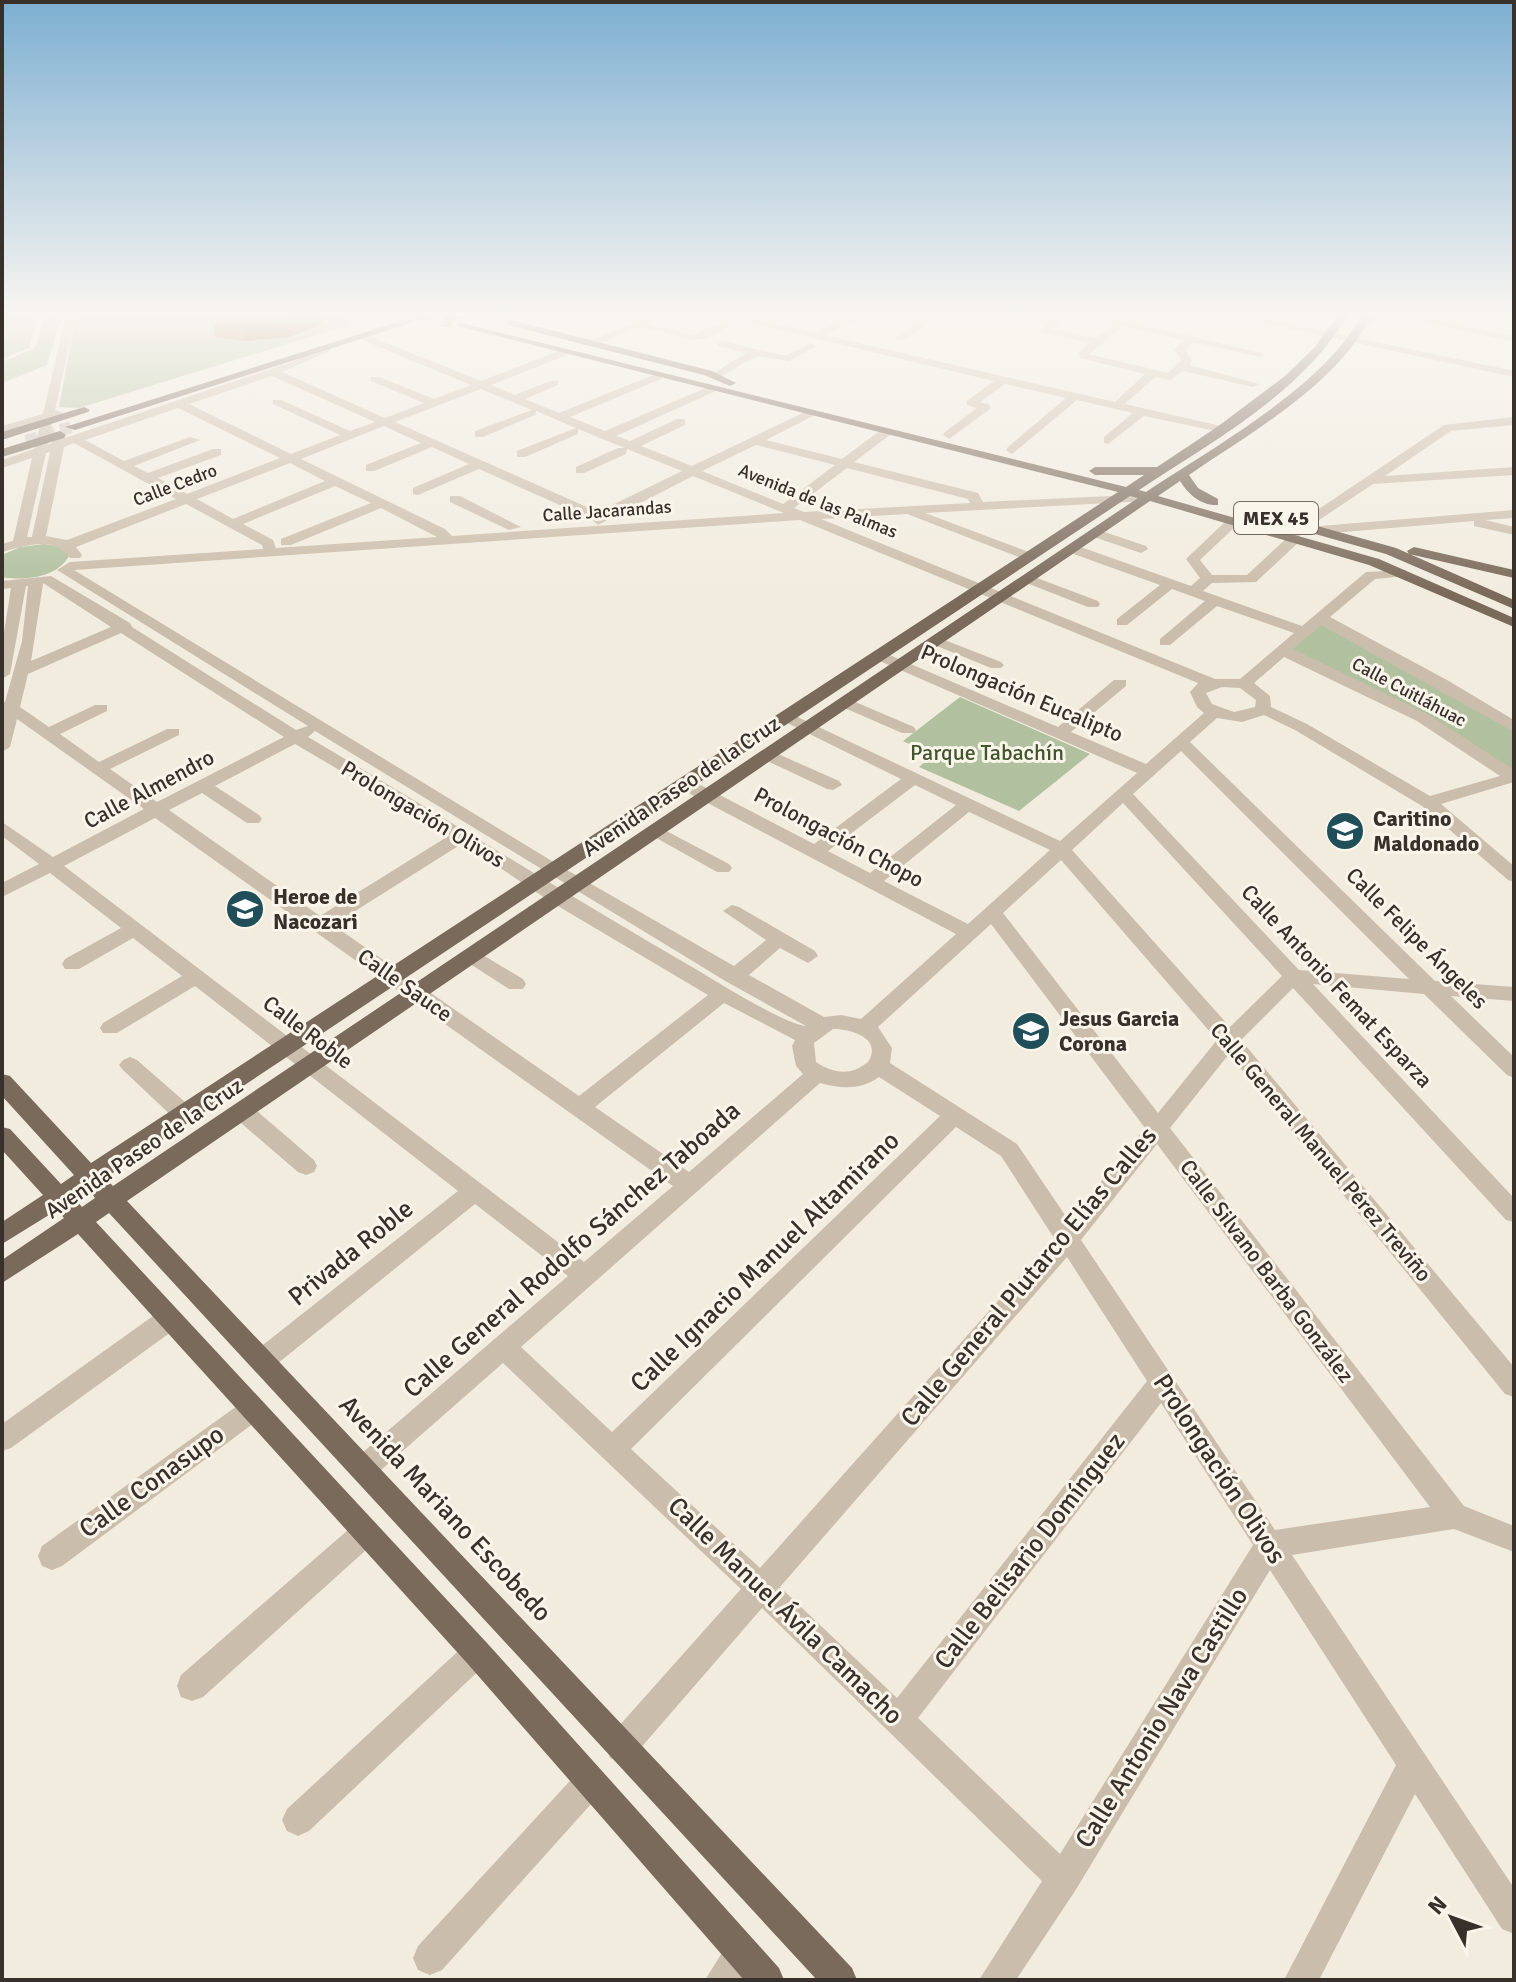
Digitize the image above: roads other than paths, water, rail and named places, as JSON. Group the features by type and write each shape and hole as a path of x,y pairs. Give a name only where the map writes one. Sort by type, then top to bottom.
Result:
{"main road":[{"path":"2,436 59,424 114,407"},
{"name":"MEX 45","path":"794,407 1234,521 1299,532 1320,530 1391,551 1514,605"},
{"name":"MEX 45","path":"833,407 1095,471 1129,494"},
{"name":"Avenida Paseo de la Cruz","path":"2,1273 937,641 1029,557 1129,494 1250,407"},
{"name":"Avenida Paseo de la Cruz","path":"2,1234 880,656 985,597 1029,579 1096,533 1129,494 1161,488 1275,407"},
{"path":"2,442 24,439 2,451"},
{"path":"2,451 41,446"},
{"path":"1095,471 1137,473 1163,468"},
{"path":"1182,473 1193,491 1213,502"},
{"name":"MEX 45","path":"1161,488 1213,502 1299,532 1372,568"},
{"path":"1129,494 1140,510 1191,509"},
{"path":"1372,568 1391,551 1421,552 1514,574"},
{"path":"1401,573 1419,562 1514,586"},
{"path":"1401,573 1514,623"},
{"name":"Avenida Mariano Escobedo","path":"2,1082 840,1980"},
{"path":"2,1135 477,1653 767,1980"}],"street":[{"path":"38,541 61,407"},
{"path":"2,430 158,407"},
{"path":"186,407 444,536"},
{"path":"289,407 351,436"},
{"path":"352,407 598,519 811,413"},
{"name":"Calle Cedro","path":"2,585 41,580 69,559 187,500 422,407"},
{"name":"Avenida de las Palmas","path":"520,407 1205,688"},
{"name":"Avenida de las Palmas","path":"536,407 605,436 626,449"},
{"path":"559,417 582,407"},
{"path":"605,436 663,407"},
{"path":"949,435 985,407"},
{"path":"1012,450 1062,407"},
{"path":"1124,407 1221,430"},
{"path":"1108,440 1142,411"},
{"path":"479,434 531,413"},
{"path":"1193,592 1208,579 1251,579 1299,532 1442,431 1458,426 1514,421"},
{"path":"580,470 681,422"},
{"path":"59,424 41,446 8,545 38,541 69,559"},
{"path":"2,464 41,446 59,424"},
{"path":"59,424 124,465 269,547"},
{"path":"521,454 574,431"},
{"path":"783,513 886,432"},
{"path":"124,465 194,440"},
{"path":"756,441 976,501"},
{"path":"370,468 432,443"},
{"path":"147,478 217,452"},
{"path":"1392,466 1514,458"},
{"path":"418,491 479,464"},
{"path":"1370,480 1514,471"},
{"name":"Avenida de las Palmas","path":"688,474 764,510"},
{"path":"232,524 333,482"},
{"name":"Calle Jacarandas","path":"69,559 1129,494"},
{"path":"455,499 514,527"},
{"name":"Calle Jacarandas","path":"269,547 286,542 444,536 598,519 764,510 800,516 903,510 976,501"},
{"path":"286,542 380,504"},
{"path":"903,510 1029,557"},
{"path":"1320,530 1514,514"},
{"name":"Avenida de las Palmas","path":"800,516 880,553"},
{"path":"1474,517 1479,523 1514,531"},
{"path":"1208,579 1193,559 1234,521"},
{"path":"1096,533 1141,549"},
{"path":"1073,549 1302,631"},
{"name":"Prolongación Olivos","path":"69,559 184,642 579,885 728,986"},
{"path":"1243,684 1372,568 1401,573"},
{"path":"1029,579 1093,604"},
{"path":"2,747 6,707 22,671 41,580"},
{"name":"Prolongación Olivos","path":"41,580 125,626 296,737 463,835 558,898 814,1031"},
{"path":"1122,622 1170,584"},
{"path":"2,674 19,585"},
{"path":"1165,642 1215,600"},
{"path":"1318,617 1441,683 1514,727"},
{"path":"22,671 125,626"},
{"path":"6,644 29,641"},
{"path":"937,641 996,665"},
{"path":"163,651 184,642"},
{"name":"Calle Cuitláhuac","path":"1282,650 1423,718 1514,777"},
{"name":"Prolongación Eucalipto","path":"880,656 1147,771"},
{"path":"1060,733 1120,683"},
{"path":"1243,684 1260,693 1264,699 1263,709 1250,717 1236,718 1214,712 1200,701 1205,688 1243,684"},
{"path":"846,703 908,730"},
{"name":"Calle Sauce","path":"6,707 688,1184"},
{"path":"47,734 101,708"},
{"path":"1263,709 1301,727 1428,802 1514,876"},
{"path":"865,1027 1214,712"},
{"path":"787,717 1061,849"},
{"name":"Calle Almendro","path":"2,891 317,726"},
{"path":"98,769 173,732"},
{"name":"Calle Felipe Ángeles","path":"1181,742 1514,1070"},
{"path":"769,755 833,785"},
{"path":"1428,802 1514,777"},
{"path":"816,852 913,778"},
{"path":"391,794 410,782"},
{"name":"Prolongación Chopo","path":"685,784 970,933"},
{"path":"203,786 253,819"},
{"name":"Calle Antonio Femat Esparza","path":"1123,793 1514,1213"},
{"path":"872,881 968,804"},
{"name":"Calle Roble","path":"2,827 584,1275"},
{"path":"657,831 723,868"},
{"path":"319,925 463,835"},
{"name":"Calle General Manuel Pérez Treviño","path":"1061,849 1229,1040 1514,1386"},
{"path":"732,911 808,956"},
{"name":"Calle Silvano Barba González","path":"992,912 1454,1516"},
{"path":"72,964 134,929"},
{"path":"579,1108 728,986 779,939"},
{"path":"471,955 516,984"},
{"path":"1294,976 1514,994"},
{"name":"Calle General Plutarco Elías Calles","path":"621,1747 1068,1239 1229,1040 1294,976"},
{"path":"110,1028 196,977"},
{"path":"843,1022 865,1027 880,1041 883,1049 878,1066 869,1074 843,1081 817,1074 802,1056 802,1046 814,1031 843,1022"},
{"path":"130,1065 184,1114"},
{"name":"Prolongación Olivos","path":"878,1066 1009,1150 1514,1917"},
{"name":"Calle General Rodolfo Sánchez Taboada","path":"364,1468 817,1074"},
{"path":"242,1111 306,1166"},
{"name":"Calle Ignacio Manuel Altamirano","path":"614,1448 955,1115"},
{"name":"Privada Roble","path":"263,1360 474,1191"},
{"path":"2,1439 169,1319"},
{"name":"Calle Manuel Ávila Camacho","path":"503,1347 614,1448 1063,1879"},
{"name":"Calle Belisario Domínguez","path":"899,1719 1162,1382"},
{"name":"Calle Conasupo","path":"52,1556 253,1409"},
{"path":"1269,1545 1454,1516 1514,1539"},
{"path":"192,1686 366,1532"},
{"name":"Calle Antonio Nava Castillo","path":"996,1980 1063,1879 1269,1545"},
{"path":"298,1820 477,1653"},
{"path":"1301,1980 1413,1765"},
{"path":"430,1958 590,1782"},
{"path":"722,1980 742,1952"}],"tunnel":[{"path":"26,441 71,427"}],"place":[{"name":"Caritino Maldonado","path":"1345,831"},
{"name":"Heroe de Nacozari","path":"245,909"},
{"name":"Jesus Garcia Corona","path":"1031,1031"}],"park label":[{"name":"Parque Tabachín","path":"987,752"}]}
